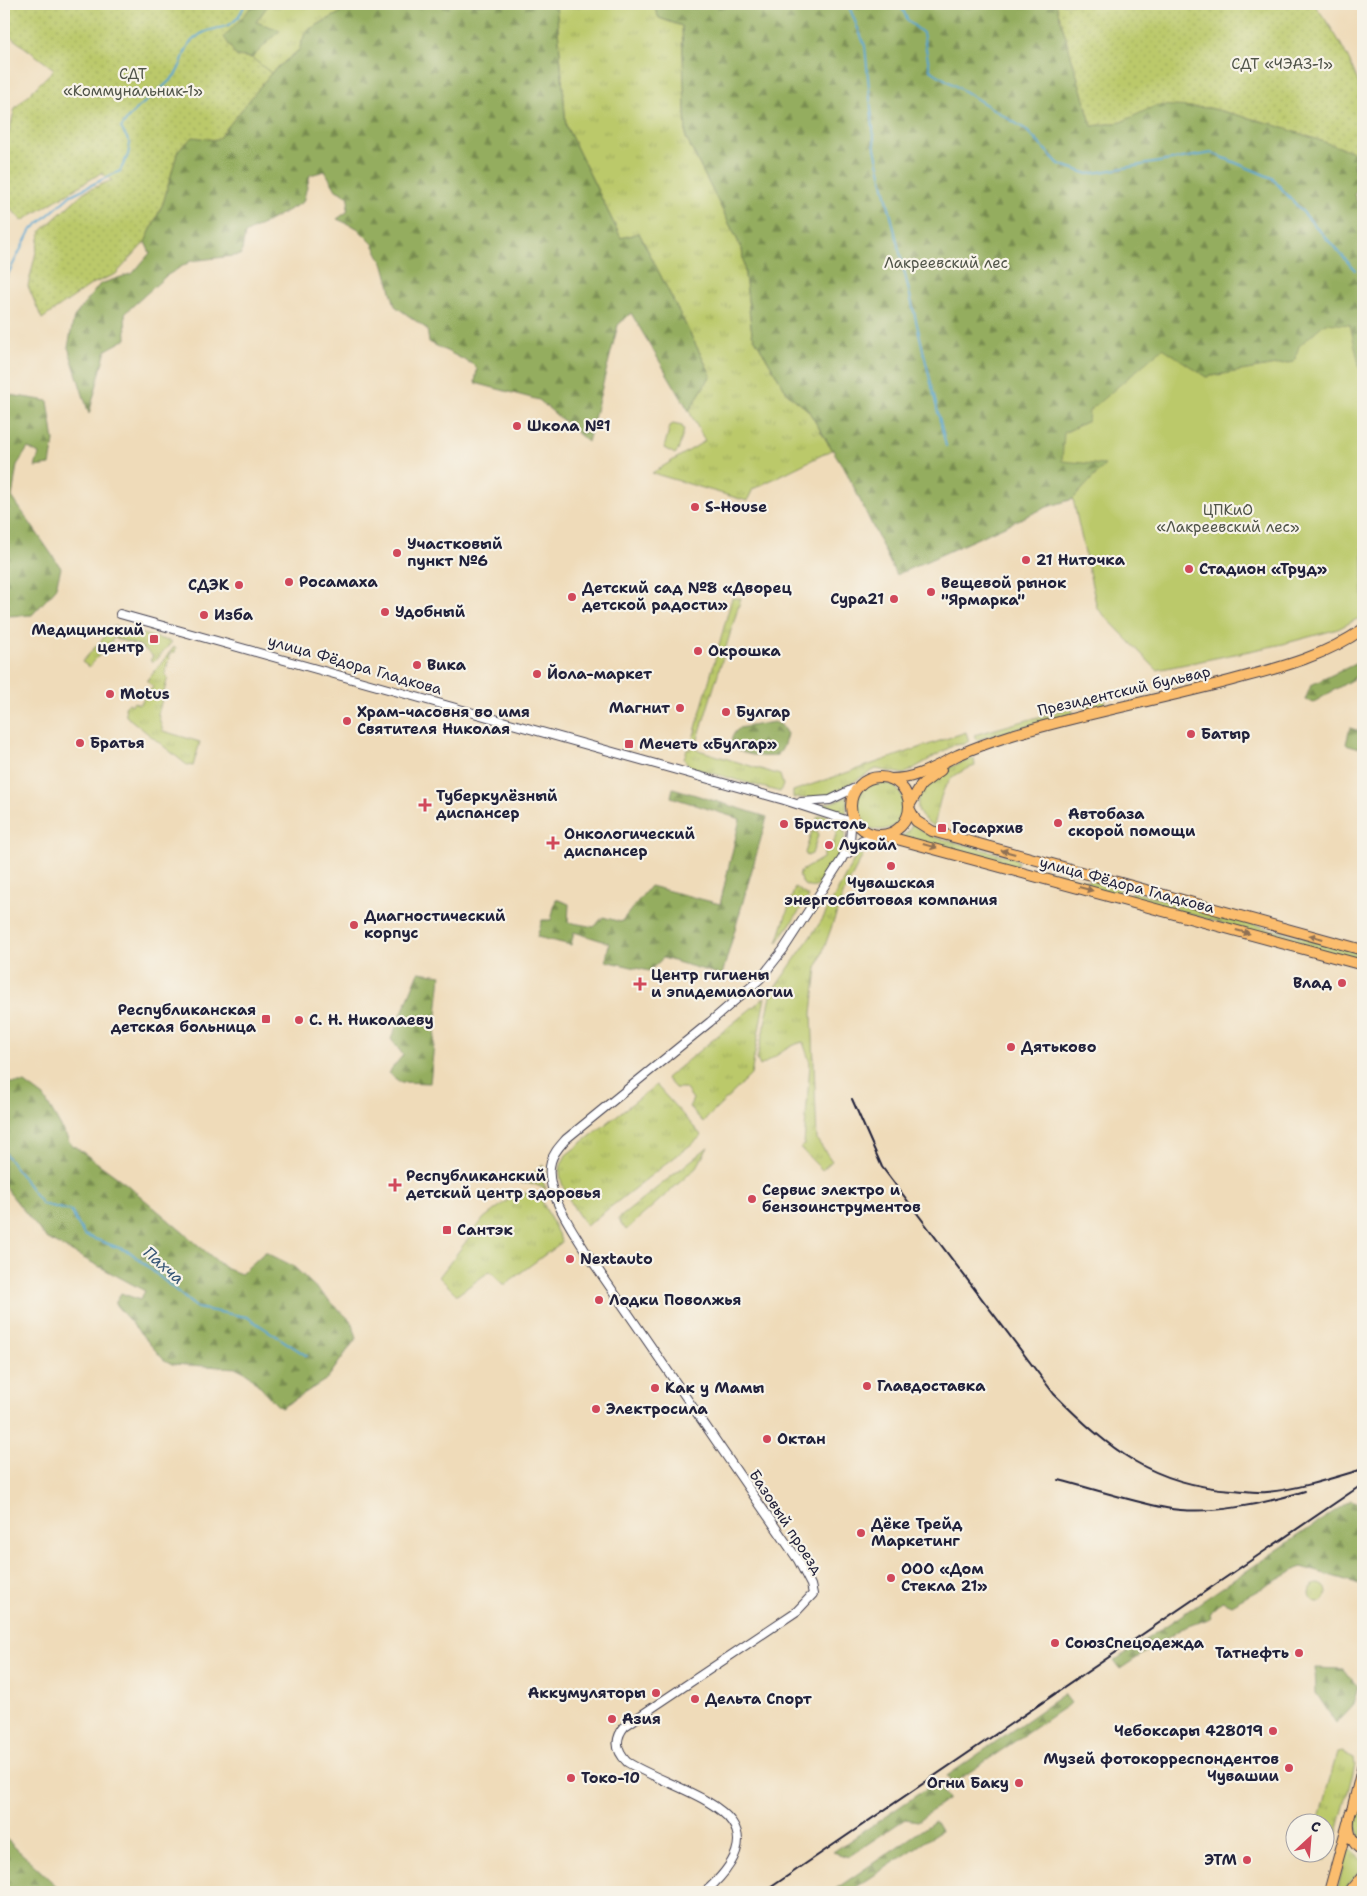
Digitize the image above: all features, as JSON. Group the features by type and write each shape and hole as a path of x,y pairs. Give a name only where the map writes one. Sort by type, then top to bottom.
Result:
{"main road":[{"name":"Президентский бульвар","path":"891,779 919,775 973,749 1012,735 1176,698 1296,662 1339,644 1363,629"},
{"name":"Президентский бульвар","path":"909,807 916,791 928,778 960,760 1054,730 1308,665 1336,653 1363,637"},
{"path":"873,778 891,779 906,793 909,807 902,825 893,832 881,835 868,831 854,820 853,796 859,786 873,778"},
{"name":"улица Фёдора Гладкова","path":"909,807 916,822 932,831 1363,950"},
{"name":"улица Фёдора Гладкова","path":"881,835 1363,965"},
{"path":"1022,872 1026,857"},
{"path":"1123,899 1126,885"},
{"path":"1329,1892 1363,1765"},
{"path":"1351,1812 1363,1797"},
{"path":"1348,1823 1351,1836 1363,1851"},
{"path":"1350,1892 1363,1876"}],"street":[{"name":"улица Фёдора Гладкова","path":"120,614 854,820"},
{"name":"улица Фёдора Гладкова","path":"784,800 816,803 830,800 859,786"},
{"path":"842,859 850,840 854,820"},
{"path":"842,859 862,840 881,835"},
{"name":"Базовый проезд","path":"706,1892 722,1878 734,1859 737,1839 731,1820 709,1802 627,1762 622,1757 617,1746 618,1736 625,1726 797,1611 813,1594 811,1585 798,1560 590,1259 559,1205 551,1183 549,1169 552,1157 566,1139 760,979 783,950 842,859"}],"green space":[{"name":"СДТ «Коммунальник-1»","path":"4,4 254,4 224,37 236,56 252,58 271,73 217,140 193,137 178,150 163,203 145,242 116,274 92,284 42,319 28,286 41,231 84,192 112,180 101,173 22,221 4,201 4,152 15,108 54,69 4,32"},
{"path":"254,4 269,4 256,22 280,30 252,58 236,56 223,37"},
{"path":"269,4 341,4 340,13 306,31 299,50 271,73 252,58 279,31 255,22"},
{"path":"341,4 556,4 566,126 621,238 639,233 711,375 689,411 631,313 618,325 588,442 539,400 475,383 477,369 472,364 429,342 427,329 395,306 384,265 373,244 357,228 337,219 347,212 349,197 336,190 325,171 310,175 303,202 245,234 241,255 191,261 166,276 125,313 126,339 106,350 89,414 68,347 74,317 100,284 133,273 150,253 145,242 163,203 178,150 193,137 217,140 271,73 299,50 306,31 340,13"},
{"path":"556,4 653,4 659,18 682,26 686,138 742,249 752,334 788,394 808,410 832,450 753,489 747,501 652,473 705,441 689,411 711,375 639,233 621,238 566,126"},
{"name":"Лакреевский лес","path":"653,4 1056,4 1092,126 1121,122 1157,104 1210,108 1269,123 1363,155 1363,159 1353,163 1361,189 1354,194 1363,216 1363,382 1294,362 1206,377 1163,349 1088,421 1064,433 1105,465 1073,499 1047,507 896,575 847,473 808,410 788,394 752,334 742,249 686,138 682,26 659,18"},
{"name":"СДТ «ЧЭАЗ-1»","path":"1056,4 1314,4 1343,48 1363,97 1363,155 1269,123 1210,108 1157,105 1121,122 1092,126"},
{"name":"ЦПКиО «Лакреевский лес»","path":"1325,323 1350,325 1363,382 1363,616 1338,629 1283,644 1157,670 1097,608 1073,499 1105,465 1062,461 1064,433 1088,421 1089,411 1163,348 1206,377 1294,362 1299,346"},
{"path":"4,394 48,401 54,441 50,465 35,467 39,454 28,448 17,465 12,497 61,568 55,590 32,615 4,616"},
{"path":"673,424 682,426 684,430 678,451 675,454 664,448 670,426"},
{"path":"732,598 741,598 695,749 780,775 783,785 780,792 690,767 684,759 687,749 690,750"},
{"path":"114,626 172,642 154,662 150,660 153,656 140,646 114,638 89,667 82,662"},
{"path":"174,647 176,648 174,653 170,654 165,674 168,677 158,714 163,731 200,742 193,766 187,765 126,716 125,707 129,703 132,705 134,702 139,705 153,687 147,681"},
{"path":"1359,662 1363,667 1363,673 1314,702 1305,700 1311,685"},
{"path":"1106,698 1104,704 1085,710 1084,703"},
{"path":"1070,708 1074,713 976,740 974,735"},
{"path":"774,722 781,725 787,734 782,748 777,755 763,756 744,753 732,743 732,737 739,728"},
{"path":"1350,728 1363,732 1363,749 1346,744"},
{"path":"966,732 969,741 964,744 954,745 904,774 876,769 830,795 813,798 793,798 793,791"},
{"path":"974,758 975,766 955,776 944,789 934,826 925,820 918,806 922,791 927,784 945,770"},
{"path":"880,782 889,784 897,789 902,797 904,806 902,815 897,823 889,828 880,830 871,828 863,823 858,815 856,806 858,797 863,789 871,784"},
{"path":"673,788 767,817 722,975 663,958 649,971 606,961 609,943 574,932 571,945 537,937 542,920 551,920 556,899 569,904 568,922 594,927 603,917 621,922 650,886 720,904 740,819 671,797"},
{"path":"848,797 846,815 819,807 819,806"},
{"path":"824,815 838,820 846,834 839,854 827,876 817,886 810,887 804,885 799,876 801,871 823,858 825,850 831,851 837,831 834,827 818,826 817,817"},
{"path":"914,822 919,829 931,836 1015,858 1018,862 1016,867 900,837 907,833"},
{"path":"812,831 816,831 818,835 812,854 807,856 805,853"},
{"path":"857,854 863,855 844,892 817,968 812,1013 817,1140 832,1161 822,1170 800,1148 804,1144 810,1063 803,1042 786,1049 760,1066 757,1059 772,992 822,920"},
{"path":"1037,864 1038,868 1088,881 1091,878 1120,887 1118,895 1034,872"},
{"path":"795,887 809,897 777,943"},
{"path":"1132,891 1363,954 1363,963 1129,897"},
{"path":"419,972 441,975 430,1083 400,1082 388,1073 403,1055 391,1039"},
{"path":"765,997 751,1075 703,1122 689,1107 693,1099 685,1088 675,1088 666,1078"},
{"path":"4,1083 25,1083 44,1097 70,1143 125,1183 225,1268 241,1274 265,1252 293,1266 351,1321 357,1337 327,1379 281,1408 247,1373 237,1368 172,1364 163,1359 115,1304 121,1293 140,1300 145,1291 46,1238 4,1186"},
{"path":"656,1085 702,1136 586,1226 570,1201 561,1181 560,1171 566,1155"},
{"path":"708,1147 697,1167 626,1230 618,1219"},
{"path":"543,1165 542,1179 546,1189 534,1184 521,1183"},
{"path":"532,1193 542,1201 562,1242 504,1285 490,1271 457,1295 439,1277 484,1218 516,1194"},
{"path":"1351,1500 1363,1504 1363,1585 1301,1567 1231,1605 1222,1601 1210,1612 1211,1618 1181,1629 1120,1669 1114,1661"},
{"path":"1318,1584 1324,1587 1327,1593 1324,1599 1318,1602 1312,1599 1309,1593 1312,1587"},
{"path":"1315,1668 1344,1669 1358,1687 1353,1705 1336,1723 1316,1693"},
{"path":"1064,1694 1071,1703 952,1784 947,1776"},
{"path":"1342,1752 1354,1758 1355,1765 1334,1844 1334,1814 1320,1814 1337,1753"},
{"path":"936,1782 948,1799 918,1821 905,1819 848,1857 833,1852"},
{"path":"1363,1806 1363,1841 1356,1828 1356,1819"},
{"path":"935,1821 941,1831 849,1892 831,1892"},
{"path":"4,1837 63,1892 4,1892"},
{"path":"1350,1849 1363,1860 1363,1867 1343,1892 1337,1892 1347,1850"}],"waterway":[{"path":"4,282 30,231 71,195 120,171 128,155 130,143 121,128 140,106 175,75 191,42 203,33 229,25 240,15 245,4"},
{"path":"848,4 865,46 875,149 946,446"},
{"path":"900,4 908,21 923,33 930,70 1025,129 1059,164 1088,174 1212,153 1272,178 1355,270"},
{"name":"Пахча","path":"4,1152 42,1204 71,1211 84,1235 130,1252 197,1308 247,1317 307,1356"}],"railway":[{"path":"852,1099 882,1167 1054,1394 1094,1432 1113,1447 1155,1472 1179,1481 1204,1487 1250,1492 1267,1492 1292,1488 1363,1469"},
{"path":"1059,1480 1166,1508 1200,1511 1254,1504 1305,1491"},
{"path":"764,1892 1363,1484"}],"place":[{"name":"Школа №1","path":"517,426"},
{"name":"S-House","path":"695,507"},
{"name":"Участковый пункт №6","path":"397,553"},
{"name":"21 Ниточка","path":"1026,560"},
{"name":"Стадион «Труд»","path":"1189,569"},
{"name":"Росамаха","path":"289,582"},
{"name":"СДЭК","path":"239,585"},
{"name":"Вещевой рынок \"Ярмарка\"","path":"931,592"},
{"name":"Детский сад №8 «Дворец детской радости»","path":"572,597"},
{"name":"Сура21","path":"894,599"},
{"name":"Удобный","path":"385,612"},
{"name":"Изба","path":"204,615"},
{"name":"Медицинский центр","path":"154,639"},
{"name":"Окрошка","path":"698,651"},
{"name":"Вика","path":"417,665"},
{"name":"Йола-маркет","path":"537,674"},
{"name":"Motus","path":"110,694"},
{"name":"Магнит","path":"680,708"},
{"name":"Булгар","path":"726,712"},
{"name":"Храм-часовня во имя Святителя Николая","path":"347,721"},
{"name":"Батыр","path":"1191,734"},
{"name":"Братья","path":"80,743"},
{"name":"Мечеть «Булгар»","path":"629,744"},
{"name":"Туберкулёзный диспансер","path":"425,805"},
{"name":"Автобаза скорой помощи","path":"1058,823"},
{"name":"Бристоль","path":"784,824"},
{"name":"Госархив","path":"942,828"},
{"name":"Онкологический диспансер","path":"553,843"},
{"name":"Лукойл","path":"829,845"},
{"name":"Чувашская энергосбытовая компания","path":"891,866"},
{"name":"Диагностический корпус","path":"354,925"},
{"name":"Влад","path":"1342,983"},
{"name":"Центр гигиены и эпидемиологии","path":"640,984"},
{"name":"Республиканская детская больница","path":"266,1019"},
{"name":"С. Н. Николаеву","path":"299,1020"},
{"name":"Дятьково","path":"1011,1047"},
{"name":"Республиканский детский центр здоровья","path":"395,1185"},
{"name":"Сервис электро и бензоинструментов","path":"752,1199"},
{"name":"Сантэк","path":"447,1230"},
{"name":"Nextauto","path":"570,1259"},
{"name":"Лодки Поволжья","path":"599,1300"},
{"name":"Главдоставка","path":"867,1386"},
{"name":"Как у Мамы","path":"655,1388"},
{"name":"Электросила","path":"596,1409"},
{"name":"Октан","path":"767,1439"},
{"name":"Дёке Трейд Маркетинг","path":"861,1533"},
{"name":"ООО «Дом Стекла 21»","path":"891,1578"},
{"name":"СоюзСпецодежда","path":"1055,1643"},
{"name":"Татнефть","path":"1299,1653"},
{"name":"Аккумуляторы","path":"656,1693"},
{"name":"Дельта Спорт","path":"695,1699"},
{"name":"Азия","path":"612,1719"},
{"name":"Чебоксары 428019","path":"1273,1731"},
{"name":"Музей фотокорреспондентов Чувашии","path":"1289,1768"},
{"name":"Токо-10","path":"571,1778"},
{"name":"Огни Баку","path":"1019,1783"},
{"name":"ЭТМ","path":"1247,1860"}]}
